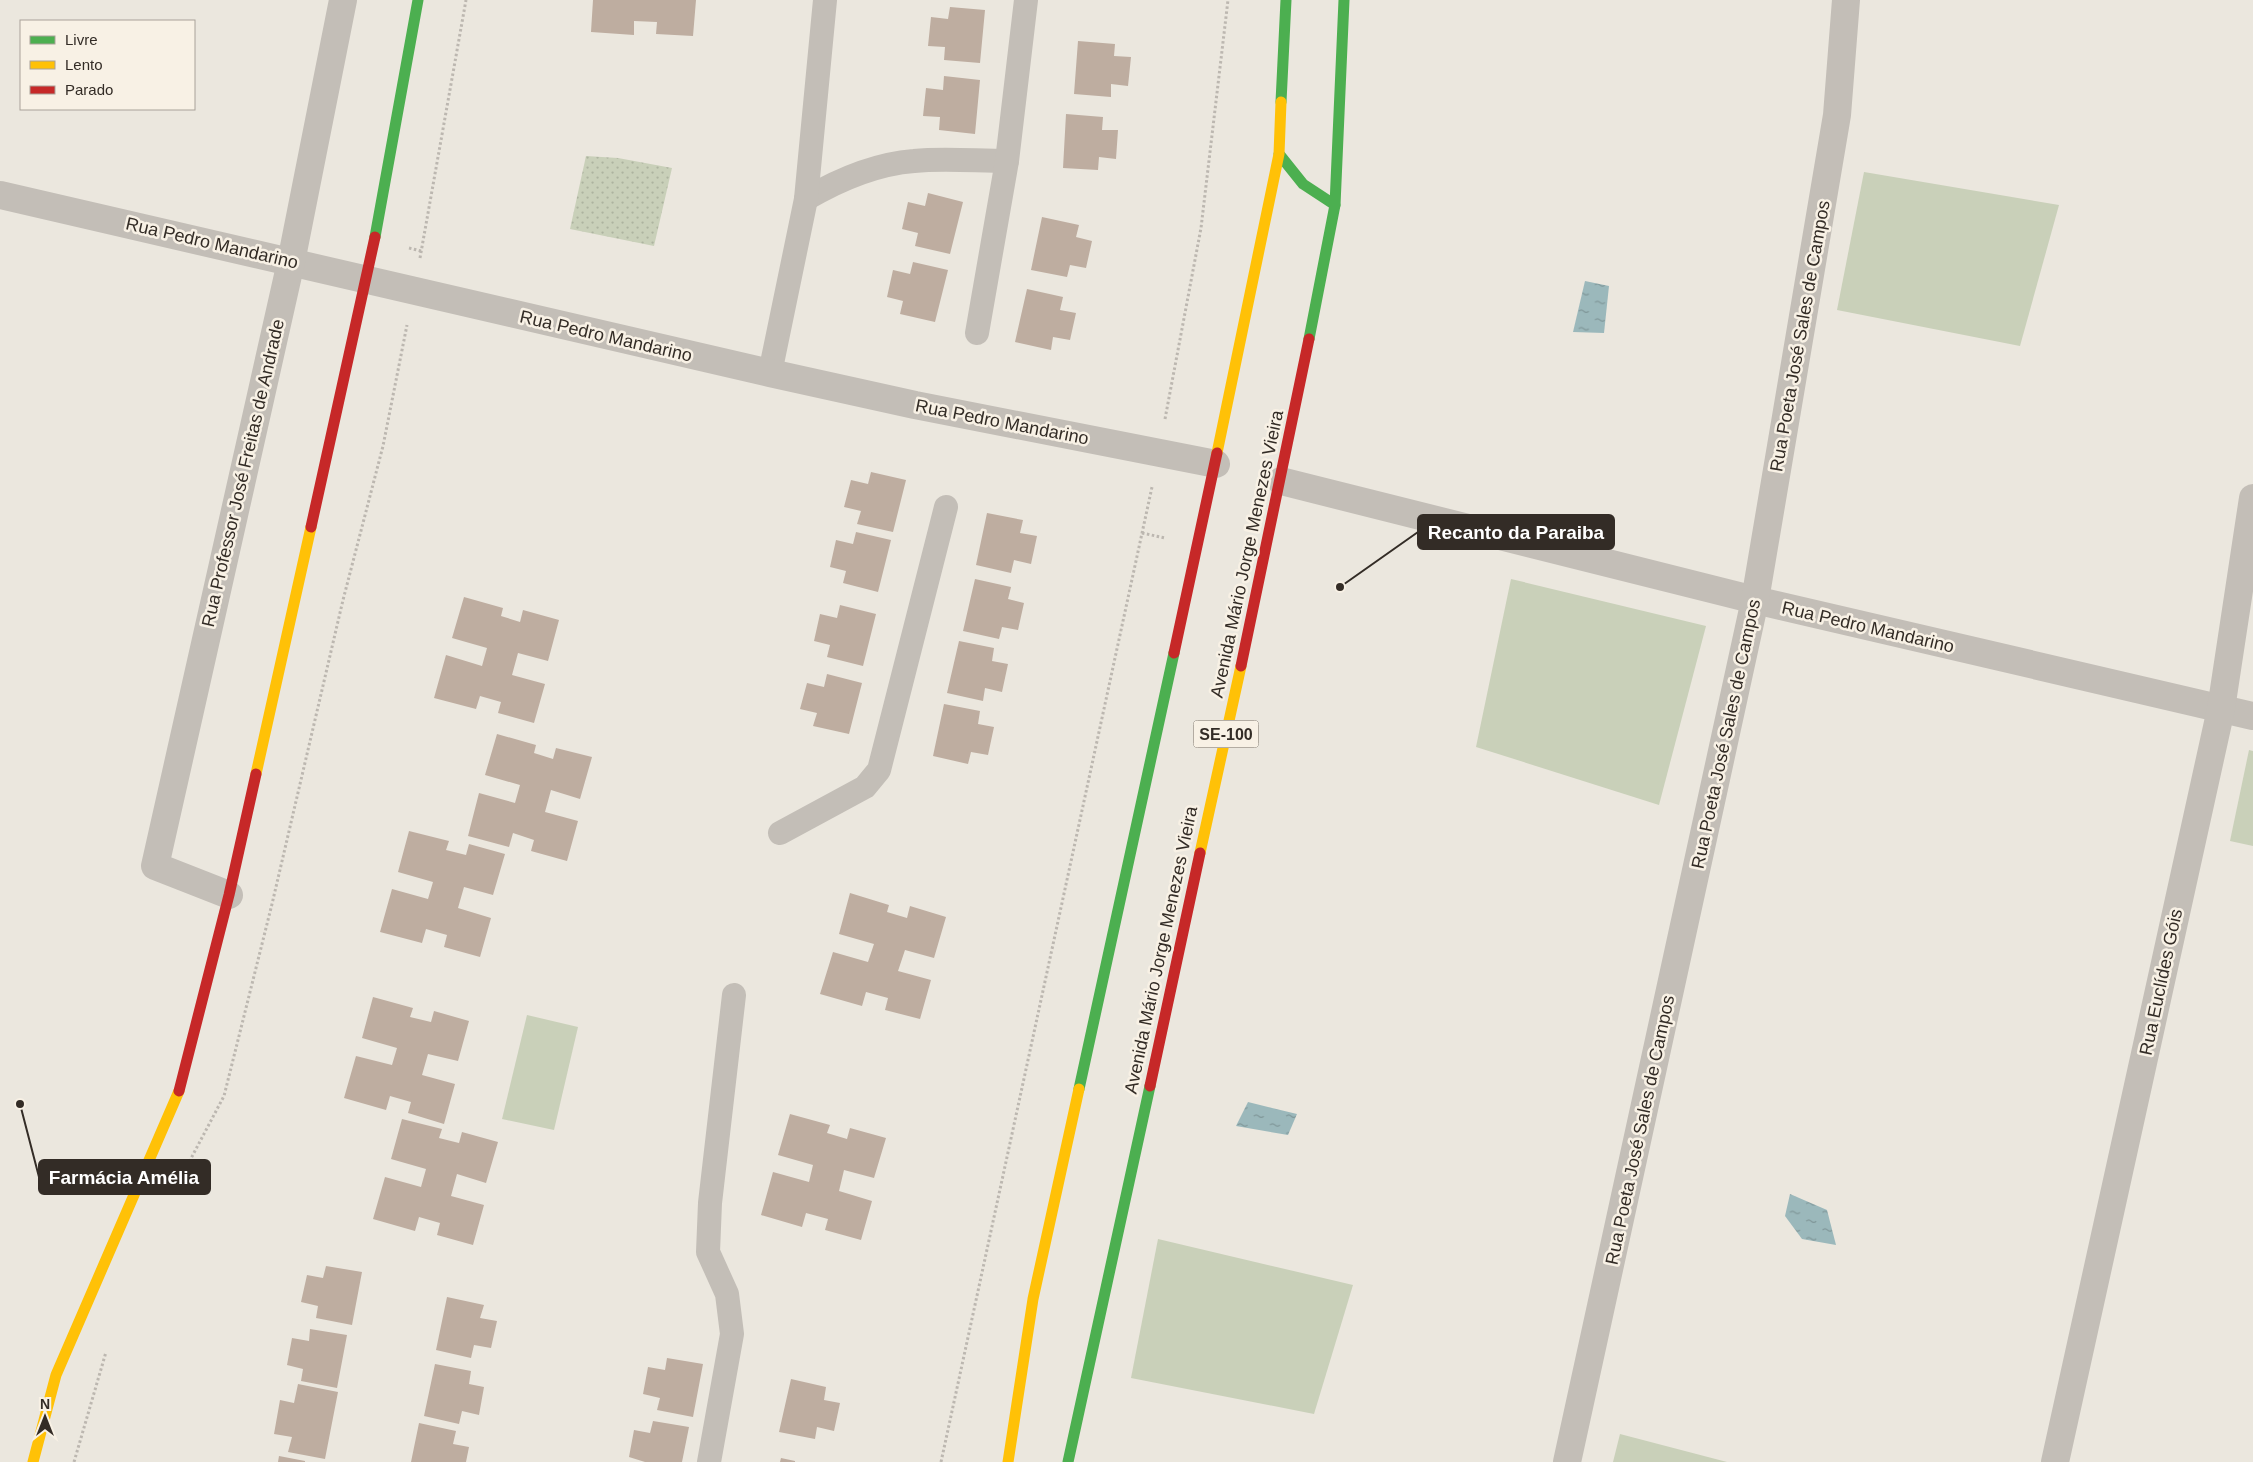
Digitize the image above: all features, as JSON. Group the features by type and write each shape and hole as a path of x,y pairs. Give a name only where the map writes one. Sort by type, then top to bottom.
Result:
{"main road":[{"path":"33,1462 56,1375 120,1224 177,1098 229,895 367,278 418,0"},
{"path":"1008,1462 1033,1298 1216,464 1279,154 1286,0"},
{"name":"Avenida Mário Jorge Menezes Vieira","path":"1068,1462 1281,481 1335,205 1344,0"},
{"path":"1279,154 1301,182 1314,194 1335,205"}],"street":[{"name":"Rua Professor José Freitas de Andrade","path":"229,895 155,866 291,262 343,0"},
{"name":"Rua Poeta José Sales de Campos","path":"1567,1462 1756,600 1837,115 1846,0"},
{"name":"Rua Pedro Mandarino","path":"0,194 367,278 413,292 915,406 1159,451 1216,464"},
{"name":"Rua Pedro Mandarino","path":"1281,481 1756,600 2253,716"},
{"name":"Rua Euclídes Góis","path":"2055,1462 2221,709 2253,498"}],"lane":[{"path":"770,373 806,199 825,0"},
{"path":"977,333 1007,161 1026,0"},
{"path":"806,199 838,180 867,170 914,160 1007,161"},
{"path":"780,833 865,787 879,770 946,507"},
{"path":"709,1462 732,1334 727,1294 708,1252 710,1203 734,995"}],"path":[{"path":"941,1462 1159,451 1201,228 1228,0"}],"green space":[{"path":"586,156 618,158 672,168 654,246 570,229"},
{"path":"1864,172 2059,205 2020,346 1837,310"},
{"path":"1511,579 1706,626 1659,805 1476,747"},
{"path":"2249,750 2253,751 2253,846 2230,841"},
{"path":"527,1015 578,1027 554,1130 502,1119"},
{"path":"1158,1239 1353,1285 1314,1414 1131,1378"},
{"path":"1620,1434 1727,1462 1613,1462"}],"water":[{"path":"1585,281 1609,286 1604,333 1573,332"},
{"path":"1248,1102 1297,1114 1288,1135 1236,1126"},
{"path":"1790,1194 1827,1210 1836,1245 1802,1239 1785,1216"}],"building":[{"path":"593,0 696,0 693,36 656,34 657,22 634,21 634,35 591,32"},
{"path":"950,7 985,10 980,63 944,60 945,47 928,46 931,17 948,19"},
{"path":"1078,41 1115,44 1114,56 1131,57 1128,86 1111,84 1111,97 1074,94"},
{"path":"944,76 980,80 975,134 939,130 940,117 923,116 926,88 943,90"},
{"path":"1066,114 1103,117 1102,130 1118,130 1116,159 1099,157 1098,170 1063,168"},
{"path":"928,193 963,202 950,254 915,246 918,233 902,229 908,202 925,206"},
{"path":"1042,217 1079,225 1076,237 1092,241 1086,268 1070,265 1067,277 1031,270"},
{"path":"913,262 948,270 935,322 900,314 903,301 887,297 893,270 910,274"},
{"path":"1027,289 1063,297 1060,310 1076,313 1070,340 1053,337 1051,350 1015,342"},
{"path":"871,472 906,480 893,532 857,524 861,511 844,507 851,480 868,484"},
{"path":"987,513 1023,520 1020,533 1037,536 1031,564 1014,560 1011,573 976,565"},
{"path":"856,532 891,540 878,592 843,583 846,571 830,567 836,540 853,544"},
{"path":"975,579 1011,587 1008,599 1024,603 1018,630 1002,627 999,639 963,631"},
{"path":"464,597 503,608 501,616 520,622 523,610 559,620 548,661 518,653 512,675 545,684 534,723 498,713 501,702 480,696 476,709 434,698 446,655 482,666 487,648 452,638"},
{"path":"840,605 876,614 863,666 827,657 830,645 814,641 820,614 837,618"},
{"path":"959,641 994,648 992,661 1008,664 1002,692 985,688 983,701 947,693"},
{"path":"827,674 862,683 849,734 813,726 817,713 800,709 807,683 824,687"},
{"path":"944,704 980,711 978,724 994,727 988,755 971,752 968,764 933,756"},
{"path":"497,734 536,745 534,753 553,759 556,748 592,757 580,799 551,790 545,812 578,821 567,861 531,851 534,840 513,833 509,847 468,836 479,793 515,803 520,785 485,775"},
{"path":"409,831 449,841 446,850 466,855 469,844 505,854 493,895 464,887 458,908 491,918 480,957 444,947 447,935 426,929 422,943 380,932 392,889 428,899 433,882 398,872"},
{"path":"850,893 889,905 887,912 907,918 910,906 946,917 934,958 905,950 898,971 931,980 920,1019 885,1010 888,998 866,992 862,1006 820,994 833,952 868,962 874,944 839,934"},
{"path":"373,997 413,1008 410,1017 431,1022 434,1011 469,1021 458,1061 428,1054 422,1075 455,1084 444,1124 408,1113 411,1102 390,1096 386,1110 344,1098 356,1056 392,1065 397,1048 362,1038"},
{"path":"790,1114 830,1125 827,1133 847,1139 850,1128 886,1138 874,1178 844,1170 839,1191 872,1201 861,1240 825,1230 828,1219 806,1213 802,1227 761,1215 773,1172 809,1182 813,1165 778,1155"},
{"path":"402,1119 442,1129 439,1138 459,1143 462,1132 498,1142 486,1183 457,1174 451,1196 484,1205 473,1245 437,1235 440,1223 419,1217 415,1231 373,1219 385,1177 421,1187 426,1169 391,1159"},
{"path":"326,1266 362,1272 352,1325 316,1318 318,1306 301,1302 307,1275 323,1278"},
{"path":"447,1297 484,1305 480,1318 497,1321 491,1348 474,1345 471,1358 436,1350"},
{"path":"310,1329 347,1335 337,1388 301,1381 303,1369 287,1365 292,1338 309,1341"},
{"path":"667,1358 703,1364 693,1417 657,1410 660,1398 643,1394 648,1367 665,1370"},
{"path":"435,1364 471,1371 469,1384 484,1387 479,1415 462,1411 459,1424 424,1416"},
{"path":"791,1379 826,1387 824,1400 840,1403 834,1431 817,1427 815,1439 779,1432"},
{"path":"298,1384 338,1392 325,1459 288,1452 292,1437 274,1434 280,1400 294,1403"},
{"path":"653,1421 689,1427 682,1462 645,1462 629,1457 634,1430 650,1433"},
{"path":"419,1423 456,1431 453,1444 469,1447 466,1462 411,1462"},
{"path":"279,1456 305,1461 305,1462 278,1462"},
{"path":"781,1458 795,1461 795,1462 780,1462"}],"traffic: fast":[{"path":"375,237 418,0"},
{"path":"1281,102 1286,0"},
{"path":"1309,339 1335,205 1344,0"},
{"path":"1279,154 1303,184 1335,205"},
{"path":"1079,1089 1174,653"},
{"path":"1068,1462 1150,1086"}],"traffic: slow":[{"path":"1217,453 1279,154 1281,102"},
{"path":"256,774 311,527"},
{"path":"1200,853 1241,666"},
{"path":"1008,1462 1033,1299 1079,1089"},
{"path":"33,1462 56,1375 179,1091"}],"traffic: jam":[{"path":"311,527 375,237"},
{"path":"1241,666 1309,339"},
{"path":"1174,653 1217,453"},
{"path":"179,1091 229,895 256,774"},
{"path":"1150,1086 1200,853"}],"place":[{"name":"Recanto da Paraiba","path":"1340,587"},
{"name":"Farmácia Amélia","path":"20,1104"}]}
